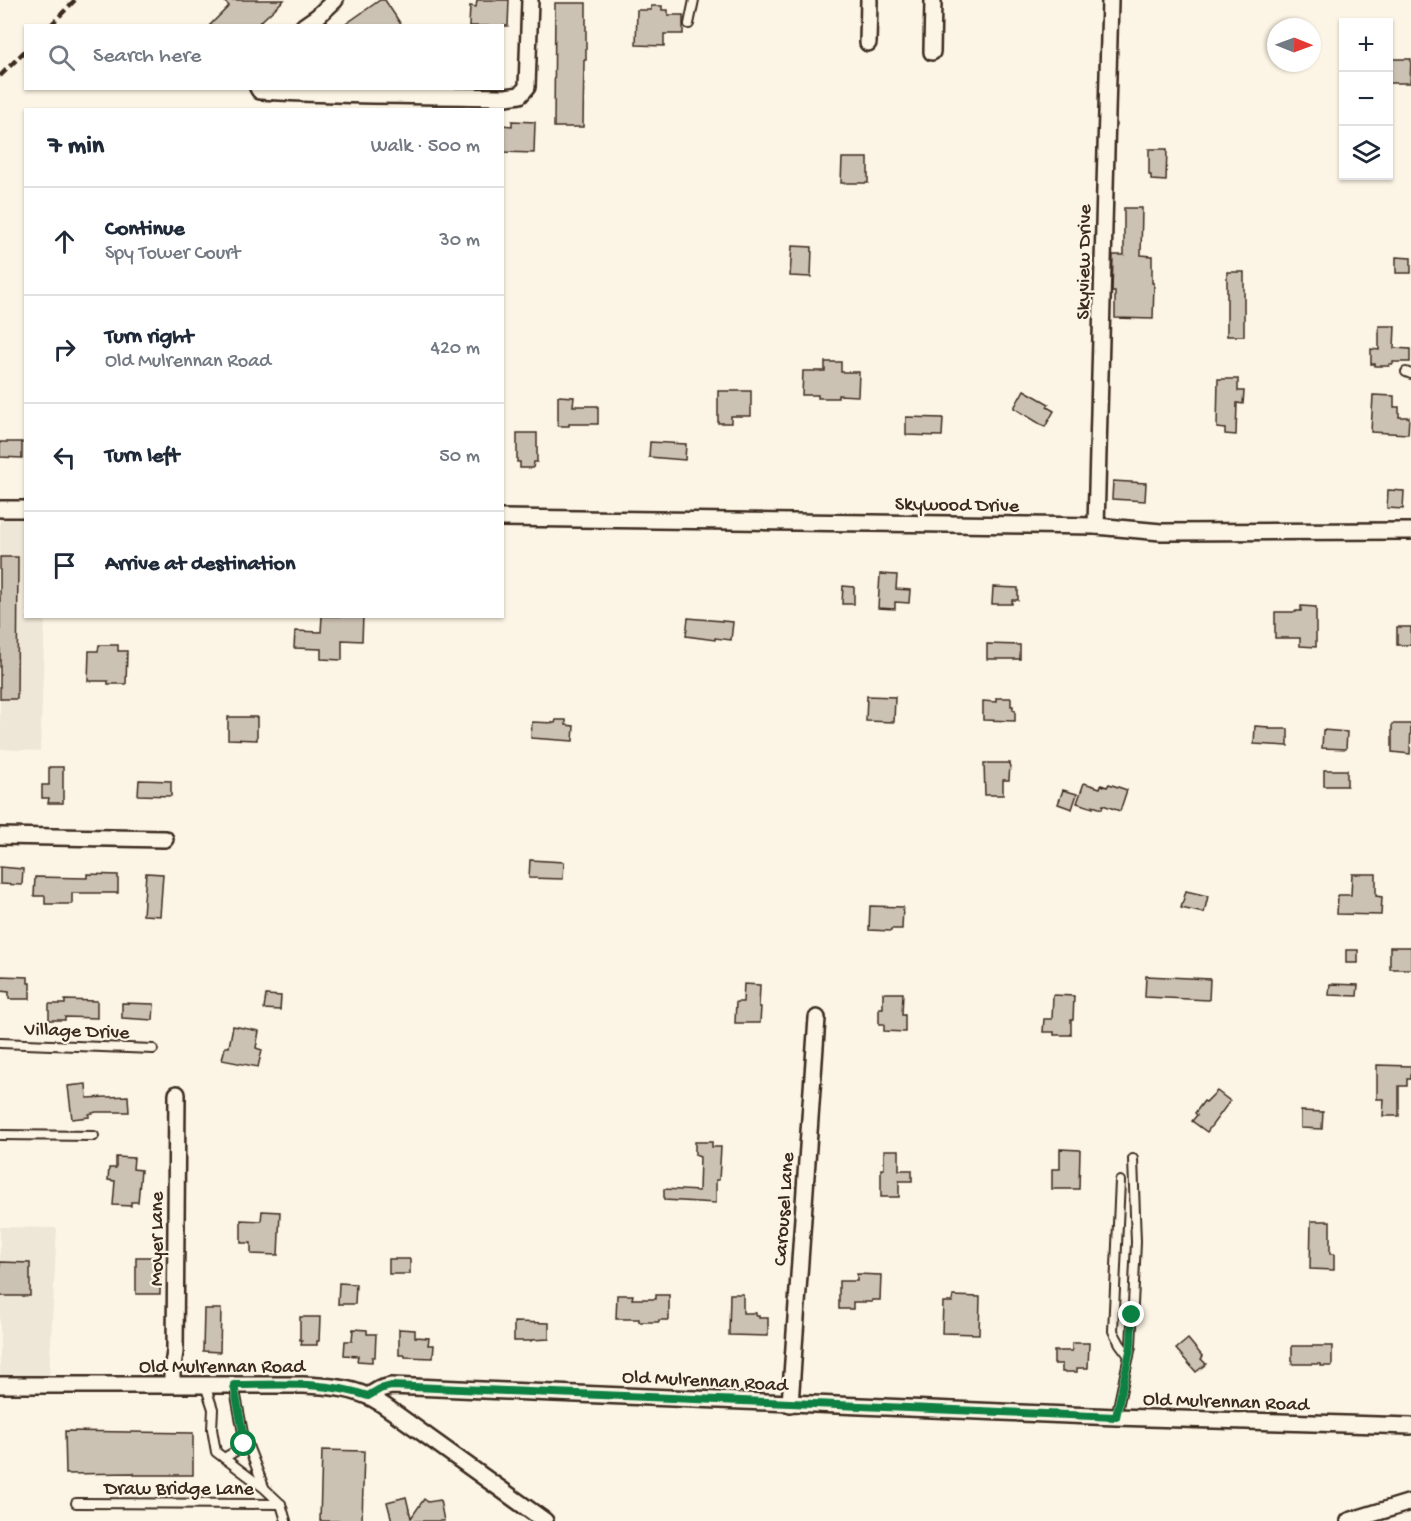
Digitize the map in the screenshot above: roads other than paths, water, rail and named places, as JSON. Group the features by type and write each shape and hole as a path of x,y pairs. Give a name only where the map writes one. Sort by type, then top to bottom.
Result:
{"street":[{"path":"307,24 335,0"},
{"path":"259,90 311,94 506,97 520,95 527,87 530,0"},
{"path":"868,43 869,0"},
{"path":"932,52 933,0"},
{"name":"Skyview Drive","path":"1096,526 1110,0"},
{"path":"0,509 24,509"},
{"name":"Skywood Drive","path":"504,518 1096,526 1161,532 1411,531"},
{"path":"0,836 165,839"},
{"name":"Carousel Lane","path":"789,1404 817,1018"},
{"name":"Moyer Lane","path":"172,1384 175,1353 177,1094"},
{"name":"Old Mulrennan Road","path":"0,1385 303,1385 334,1387 368,1396 391,1386 1116,1417 1411,1426"},
{"path":"368,1396 545,1521"},
{"path":"1349,1521 1411,1502"}],"lane":[{"path":"689,24 694,0"},
{"name":"Village Drive","path":"0,1043 153,1049"},
{"path":"0,1135 94,1136"},
{"path":"1116,1417 1131,1346 1136,1242 1133,1158"},
{"path":"1120,1181 1113,1331 1129,1356"},
{"path":"204,1384 213,1409 212,1429 216,1452 264,1488 281,1504 286,1521"},
{"path":"234,1385 243,1433 264,1488"},
{"path":"224,1458 246,1442"},
{"name":"Draw Bridge Lane","path":"76,1503 281,1504"}],"railway":[{"path":"52,24 75,0"},
{"path":"0,76 24,52"}]}
